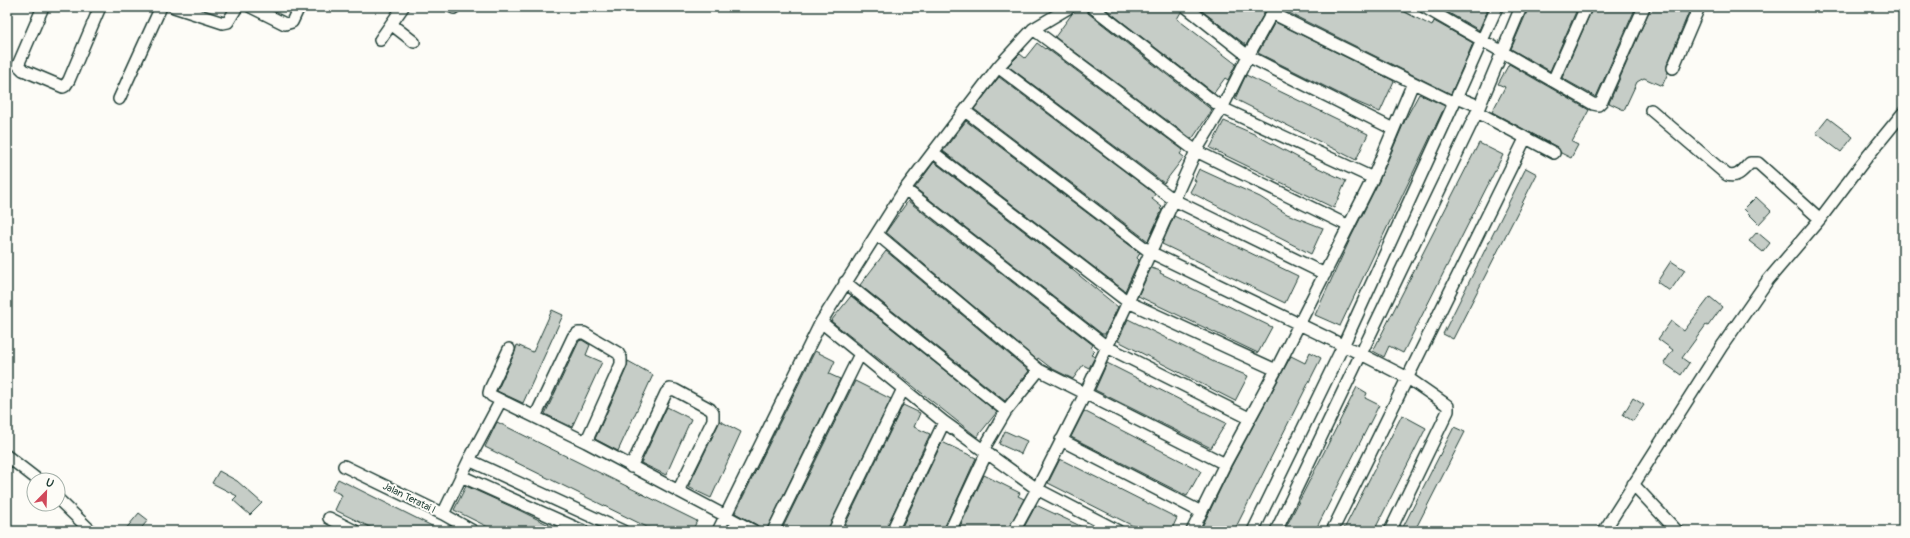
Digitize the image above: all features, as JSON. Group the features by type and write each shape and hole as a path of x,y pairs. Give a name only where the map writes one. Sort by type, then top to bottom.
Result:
{"street":[{"path":"43,7 18,65 23,70 63,87 69,80 100,7"},
{"path":"119,98 161,7"},
{"path":"177,8 223,23 228,22 237,7"},
{"path":"251,7 285,24 292,22 299,7"},
{"path":"380,40 403,7"},
{"path":"1092,7 1222,108 1373,178"},
{"path":"1186,7 1248,56 1393,129"},
{"path":"1253,531 1344,347 1458,100 1496,7"},
{"path":"1276,531 1477,107 1500,50 1521,7"},
{"path":"1553,81 1586,7"},
{"path":"1431,9 1483,41 1593,104 1598,105 1602,101 1644,7"},
{"path":"1673,68 1699,7"},
{"path":"718,531 821,322 905,189 934,153 998,67 1033,29 1063,9"},
{"path":"1014,531 1085,394 1196,151 1222,108 1248,56 1268,10 1414,83 1477,107 1525,139 1554,153"},
{"path":"391,24 414,42"},
{"path":"1033,29 1196,151 1349,226"},
{"path":"998,67 1174,200 1326,274"},
{"path":"1192,531 1225,464 1326,274 1373,178 1414,83"},
{"path":"1651,110 1726,175 1732,177 1737,175 1750,163 1758,163 1820,219"},
{"path":"965,111 1150,252 1344,347 1360,353 1408,378 1448,406 1448,411 1390,531"},
{"path":"1604,531 1726,340 1768,280 1820,219 1867,157 1903,113"},
{"path":"1332,531 1525,139"},
{"path":"934,153 1128,302 1276,370"},
{"path":"905,189 1107,347 1250,418"},
{"path":"877,234 1038,370 1225,464"},
{"path":"845,282 1006,411"},
{"path":"821,322 944,422 1037,489 1118,531"},
{"path":"535,417 573,337 578,333 584,333 618,353 621,358 621,364 586,442"},
{"path":"508,349 489,393 500,402 586,442 725,517 754,531"},
{"path":"773,531 860,354"},
{"path":"950,531 985,451 1006,411 1038,370"},
{"path":"631,467 666,393 670,389 675,390 710,409 713,413 712,420 678,491"},
{"path":"834,531 903,389"},
{"path":"443,514 469,460 500,402"},
{"path":"892,531 944,422"},
{"path":"1061,440 1201,512"},
{"path":"7,456 28,472"},
{"path":"469,460 623,531"},
{"name":"Jalan Teratai I","path":"344,466 443,514 473,531"},
{"path":"461,476 583,531"},
{"path":"1634,484 1677,531"},
{"path":"66,507 91,531"},
{"path":"329,518 355,531"}],"building":[{"path":"1077,7 1085,7 1088,13 1212,110 1192,139 1055,37"},
{"path":"1103,7 1179,7 1181,12 1177,19 1236,64 1228,80 1225,78 1214,93"},
{"path":"1197,7 1258,7 1265,12 1246,45"},
{"path":"1279,7 1395,7 1432,26 1434,21 1473,43 1451,94"},
{"path":"1489,7 1479,30 1440,8"},
{"path":"1529,7 1578,7 1550,71 1511,49"},
{"path":"1593,7 1636,7 1596,97 1562,78"},
{"path":"1651,7 1691,7 1667,65 1668,73 1662,86 1644,78 1637,82 1624,110 1609,103"},
{"path":"1275,22 1394,81 1380,112 1352,100 1258,53"},
{"path":"1037,43 1045,49 1046,48 1183,150 1180,154 1184,157 1164,183 1008,66 1020,54 1025,58"},
{"path":"1509,64 1589,110 1572,142 1578,145 1571,158 1561,153 1557,147 1492,112 1505,87 1498,84"},
{"path":"1246,75 1368,134 1356,160 1235,99"},
{"path":"999,77 1155,194 1152,199 1162,207 1160,209 1162,210 1148,241 974,109"},
{"path":"1419,94 1445,106 1340,326 1315,315 1379,181 1406,118"},
{"path":"1828,118 1853,137 1841,152 1816,133"},
{"path":"966,121 1140,253 1137,258 1139,260 1125,291 943,151"},
{"path":"1224,121 1254,134 1312,165 1346,181 1334,208 1210,148"},
{"path":"1479,143 1503,155 1403,353 1389,346 1384,357 1373,351"},
{"path":"934,162 1073,269 1069,267 1118,307 1105,334 1102,334 915,188"},
{"path":"1526,168 1537,174 1453,339 1443,334"},
{"path":"1199,169 1260,197 1287,214 1323,228 1311,254 1190,192 1196,181 1194,180"},
{"path":"1756,197 1771,211 1759,224 1744,209"},
{"path":"908,201 1093,345 1091,348 1095,351 1091,355 1095,357 1089,368 1083,365 1073,379 1051,368 1038,358 1037,360 886,232"},
{"path":"1174,216 1298,276 1285,303 1162,244"},
{"path":"1757,232 1770,243 1763,252 1749,241"},
{"path":"886,251 1029,371 1005,401 860,285"},
{"path":"1671,261 1685,270 1670,291 1657,282"},
{"path":"1151,268 1161,271 1160,273 1272,327 1258,353 1138,296"},
{"path":"851,296 997,412 977,437 831,321"},
{"path":"1710,297 1722,307 1708,326 1706,325 1682,358 1689,363 1681,375 1664,363 1673,350 1658,339 1671,321 1684,331"},
{"path":"552,310 563,315 523,403 497,391 517,345 533,352"},
{"path":"1128,319 1214,362 1248,376 1235,401 1118,341"},
{"path":"582,340 590,345 586,355 602,362 572,427 545,414 579,341"},
{"path":"815,351 835,361 829,374 840,379 766,531 761,531 757,525 735,513"},
{"path":"1310,352 1321,358 1234,531 1200,531 1231,467 1291,356 1305,363"},
{"path":"628,361 653,375 618,451 595,439 627,367"},
{"path":"1107,363 1226,423 1211,448 1095,390"},
{"path":"855,381 891,399 827,531 781,531"},
{"path":"1357,387 1367,393 1365,398 1379,405 1341,480 1315,531 1284,531"},
{"path":"1633,398 1644,405 1633,421 1623,415"},
{"path":"903,405 920,413 914,427 930,434 885,531 842,531"},
{"path":"667,407 691,419 666,475 641,463"},
{"path":"1084,411 1201,471 1187,496 1071,437"},
{"path":"1402,415 1426,428 1374,531 1343,531"},
{"path":"720,421 741,432 711,498 688,487"},
{"path":"497,422 697,521 692,531 655,531 485,447"},
{"path":"1454,427 1465,432 1415,531 1401,531"},
{"path":"1005,431 1027,441 1021,454 999,444"},
{"path":"942,442 976,458 943,531 900,531"},
{"path":"1060,459 1177,518 1171,531 1143,531 1048,483"},
{"path":"219,471 237,481 262,503 250,515 233,500 237,496 212,483"},
{"path":"984,475 1020,493 1018,496 1024,499 1007,531 958,531"},
{"path":"338,479 442,531 378,531 335,510 342,495 332,490"},
{"path":"466,486 561,531 496,531 454,510"},
{"path":"1036,505 1068,520 1090,531 1022,531"},
{"path":"139,513 148,520 139,531 124,531"}]}
